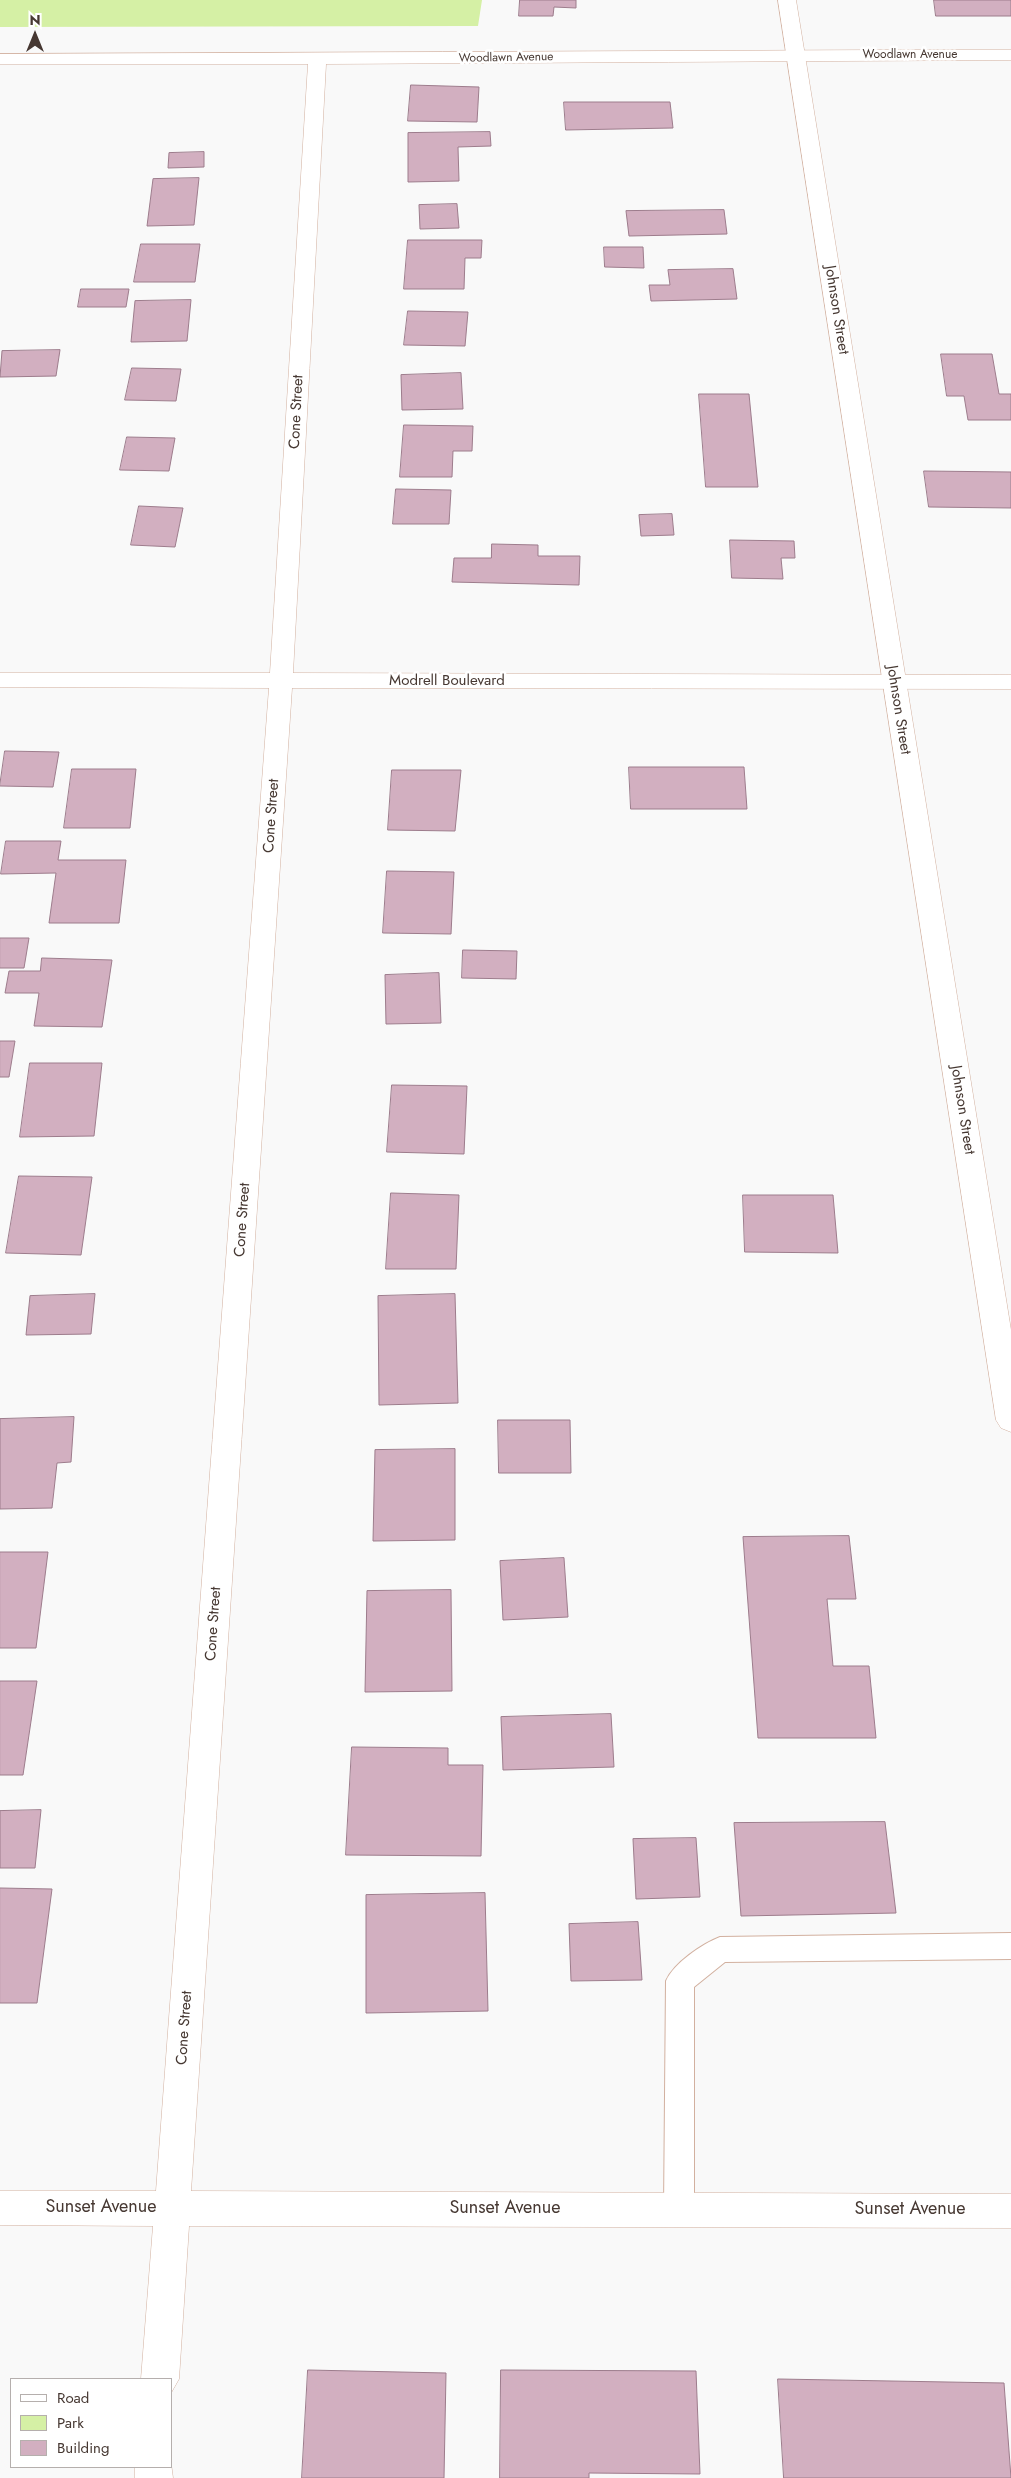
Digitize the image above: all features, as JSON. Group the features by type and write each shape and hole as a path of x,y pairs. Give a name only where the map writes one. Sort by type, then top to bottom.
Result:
{"street":[{"name":"Johnson Street","path":"787,0 1010,1411"},
{"name":"Woodlawn Avenue","path":"0,59 317,60 796,55 1011,55"},
{"name":"Cone Street","path":"160,2378 281,680 317,60"},
{"name":"Modrell Boulevard","path":"0,680 1011,682"},
{"name":"Sunset Avenue","path":"0,2208 1011,2211"}],"lane":[{"path":"678,2210 680,1982 720,1950 1011,1946"}],"green space":[{"path":"0,0 482,0 478,26 0,27"}],"building":[{"path":"520,0 576,0 576,8 554,7 553,16 519,16"},
{"path":"934,0 1011,0 1011,16 936,16"},
{"path":"411,85 479,87 477,122 408,121"},
{"path":"564,102 670,102 673,128 566,130"},
{"path":"490,132 491,146 458,147 459,181 408,182 408,133"},
{"path":"204,152 204,167 168,168 169,153"},
{"path":"199,178 194,225 147,226 153,179"},
{"path":"457,204 459,228 420,229 419,205"},
{"path":"724,210 727,234 629,236 626,211"},
{"path":"408,240 482,240 481,258 465,258 464,289 404,289"},
{"path":"141,244 200,244 195,282 134,282"},
{"path":"604,247 643,247 644,268 605,267"},
{"path":"733,269 737,299 651,301 649,285 670,285 668,270"},
{"path":"81,289 129,289 126,307 78,307"},
{"path":"191,300 187,341 131,342 135,301"},
{"path":"408,311 468,312 465,346 404,345"},
{"path":"60,350 56,376 0,377 2,351"},
{"path":"941,354 992,354 999,394 1011,394 1011,420 968,420 964,396 947,396"},
{"path":"132,368 181,369 176,401 125,400"},
{"path":"461,373 463,409 402,410 401,375"},
{"path":"699,394 749,394 758,487 706,487"},
{"path":"404,425 473,426 472,451 453,451 452,477 400,477"},
{"path":"127,437 175,438 169,471 120,470"},
{"path":"924,471 1011,472 1011,508 929,507"},
{"path":"396,489 451,490 449,524 393,524"},
{"path":"139,506 183,508 175,547 131,545"},
{"path":"672,514 674,535 641,536 639,515"},
{"path":"730,540 794,541 795,558 781,558 783,579 732,578"},
{"path":"492,544 538,545 538,556 580,556 579,585 452,582 454,558 491,558"},
{"path":"5,751 59,752 53,787 0,786"},
{"path":"629,767 744,767 747,809 631,809"},
{"path":"72,769 136,769 130,828 64,828"},
{"path":"392,770 461,770 455,831 388,830"},
{"path":"6,841 61,841 58,860 126,860 119,923 49,923 56,873 1,874"},
{"path":"387,871 454,872 451,934 383,933"},
{"path":"0,938 29,938 24,968 0,968"},
{"path":"463,950 517,951 516,979 462,978"},
{"path":"42,958 112,960 102,1027 34,1026 39,993 5,993 9,971 40,971"},
{"path":"439,973 441,1023 386,1024 385,975"},
{"path":"0,1041 15,1041 9,1077 0,1077"},
{"path":"30,1063 102,1063 94,1136 20,1137"},
{"path":"392,1085 467,1086 464,1154 387,1152"},
{"path":"19,1176 92,1177 81,1255 6,1253"},
{"path":"391,1193 459,1195 456,1269 386,1269"},
{"path":"743,1195 833,1195 838,1253 745,1252"},
{"path":"95,1294 91,1334 26,1335 30,1296"},
{"path":"455,1294 458,1403 379,1405 378,1296"},
{"path":"74,1417 71,1462 57,1463 52,1508 0,1509 0,1419"},
{"path":"498,1420 570,1420 571,1473 499,1473"},
{"path":"455,1449 455,1540 373,1541 375,1450"},
{"path":"849,1536 856,1599 827,1599 833,1666 869,1666 876,1738 758,1738 743,1537"},
{"path":"0,1552 48,1552 36,1648 0,1648"},
{"path":"564,1558 568,1617 503,1620 500,1561"},
{"path":"451,1590 452,1691 365,1692 367,1591"},
{"path":"0,1681 37,1681 23,1775 0,1775"},
{"path":"611,1714 614,1767 503,1770 501,1717"},
{"path":"352,1747 448,1748 448,1765 483,1765 481,1856 346,1855"},
{"path":"41,1810 35,1868 0,1868 0,1811"},
{"path":"885,1822 896,1913 741,1916 734,1823"},
{"path":"696,1838 700,1897 636,1899 633,1839"},
{"path":"0,1888 52,1889 37,2003 0,2003"},
{"path":"485,1893 488,2011 366,2013 366,1895"},
{"path":"638,1922 642,1980 571,1981 569,1924"},
{"path":"308,2370 446,2373 444,2478 302,2478"},
{"path":"501,2370 696,2371 700,2474 589,2473 589,2478 500,2478"},
{"path":"778,2379 1004,2383 1011,2478 784,2478"}]}
